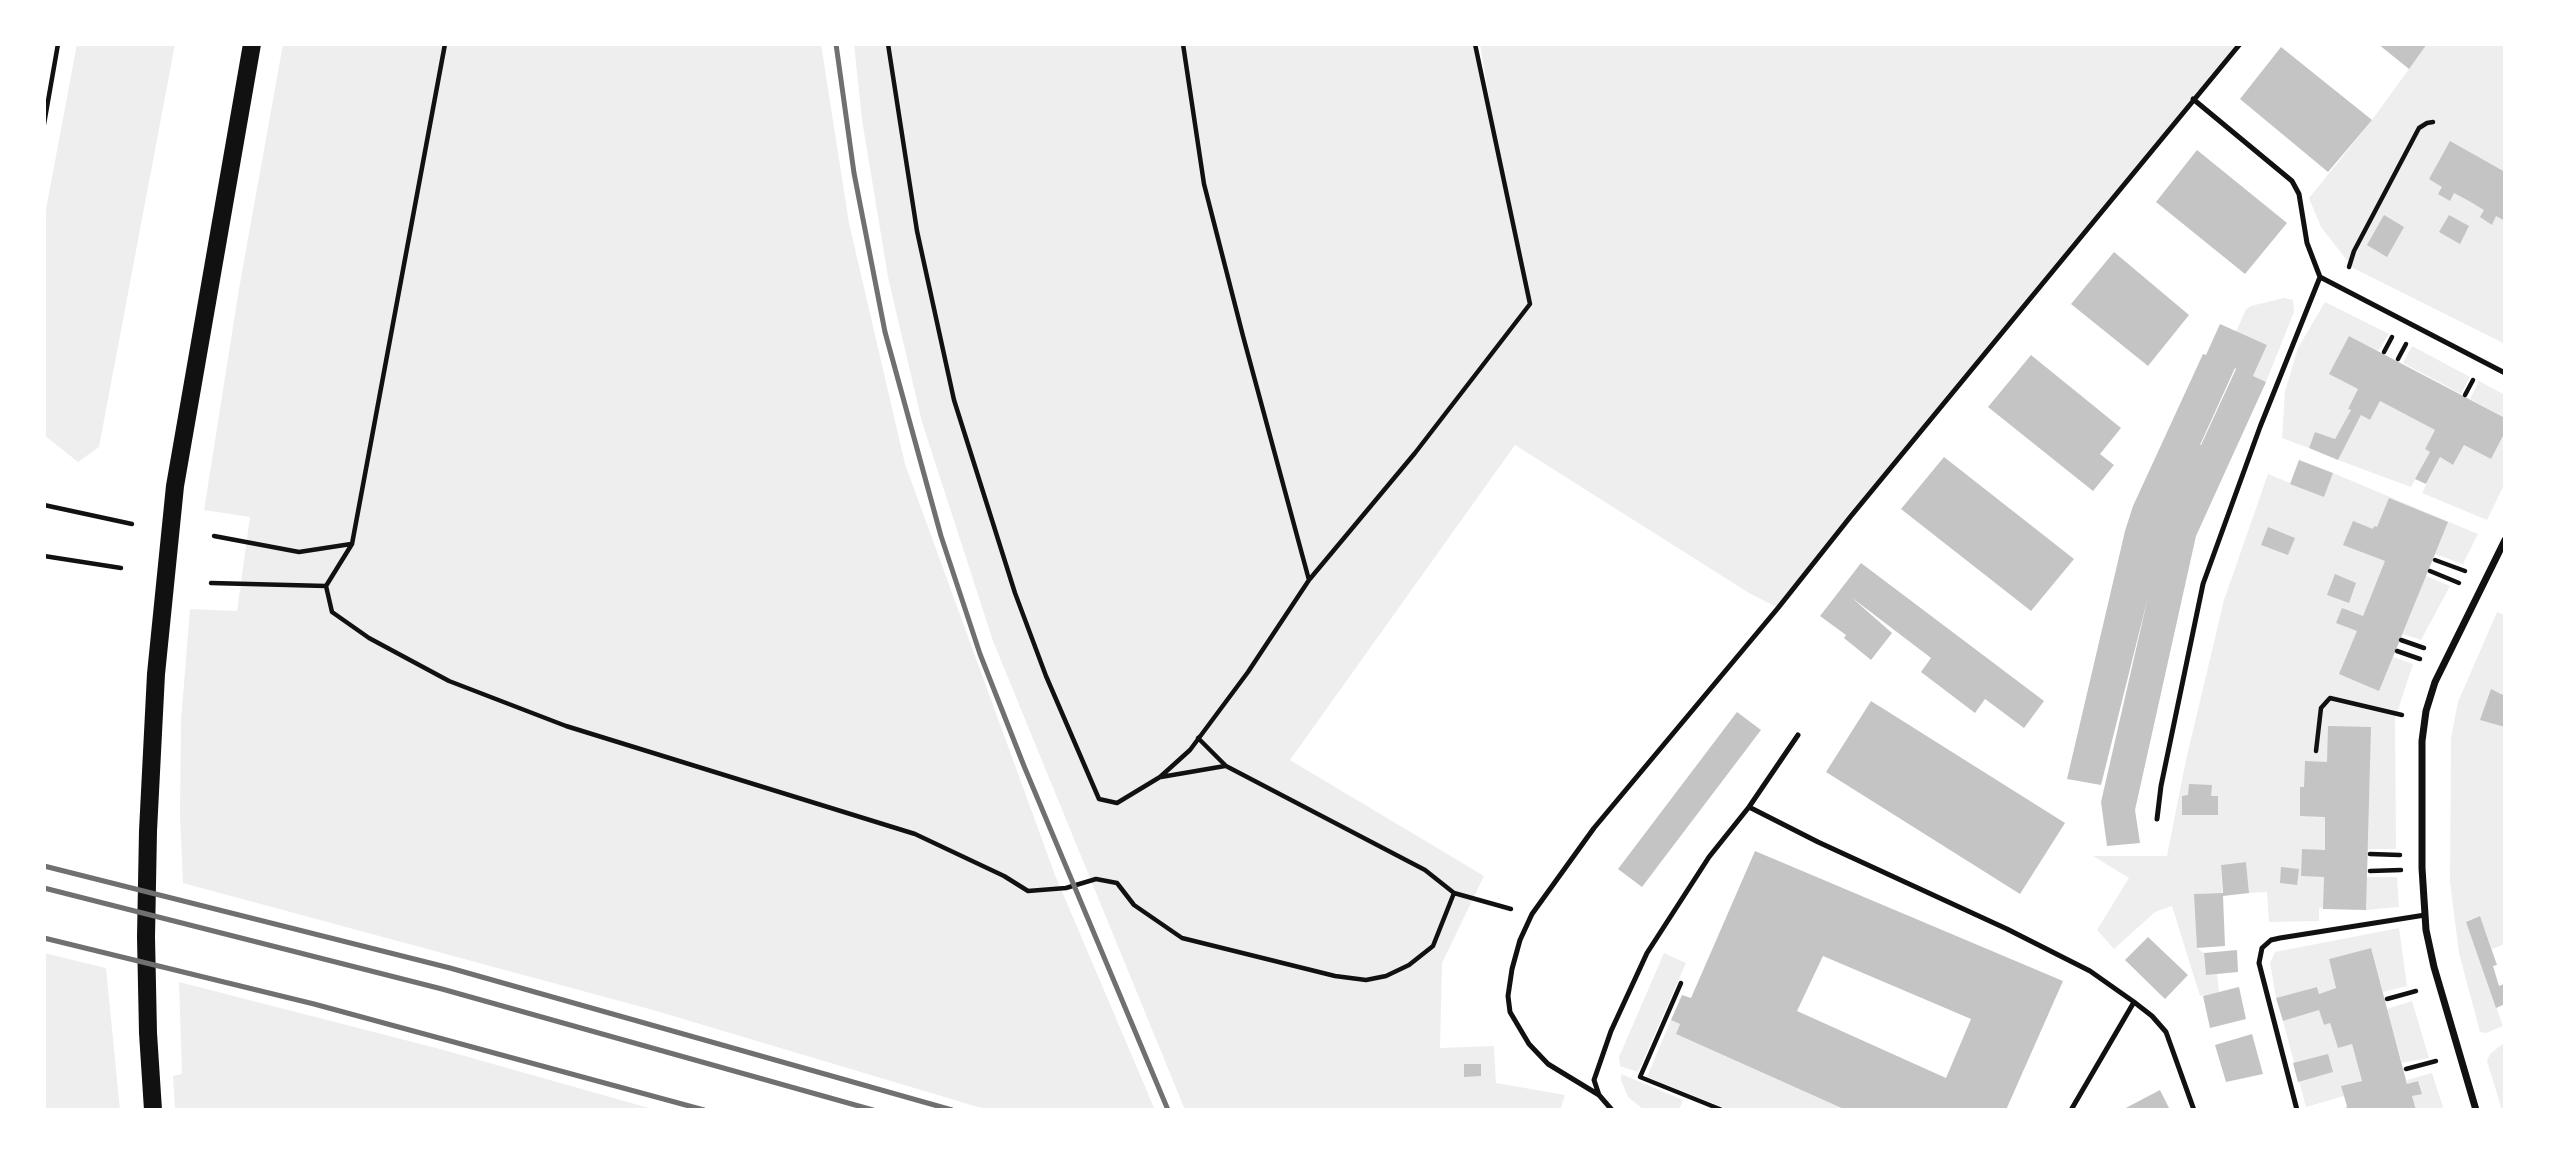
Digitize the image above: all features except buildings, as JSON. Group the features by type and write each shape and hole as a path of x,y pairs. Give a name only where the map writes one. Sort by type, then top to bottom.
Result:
{"main road":[{"path":"153,1110 146,937 156,674 175,485 252,44"}],"street":[{"path":"2476,1110 2434,967 2425,915 2421,869 2422,741 2426,711 2446,655 2505,540"}],"lane":[{"path":"1612,1110 1599,1095 1548,1064 1529,1044 1510,1012 1508,996 1511,969 1532,914 1594,828 1779,608 2239,44"},
{"path":"2193,99 2292,181 2299,194 2307,243 2320,276 2505,373"},
{"path":"2157,820 2161,786 2203,584 2320,276"},
{"path":"1599,1095 1594,1080 1600,1062 1611,1031 1647,953 1709,857 1749,807 1798,735"},
{"path":"1749,807 2090,971 2152,1016 2166,1032 2194,1110"},
{"path":"2297,1110 2259,963 2262,948 2271,940 2280,938 2425,915"},
{"path":"2071,1110 2134,1002"}],"path":[{"path":"44,124 58,44"},
{"path":"445,44 352,544 326,586 332,612 369,638 449,681 578,730 915,834 1004,876 1028,891 1066,888 1096,879 1117,883 1134,905 1182,938 1335,976 1366,980 1386,976 1409,965 1433,946 1454,893"},
{"path":"888,44 917,231 954,400 1014,593 1046,676 1099,799 1117,803 1160,777 1189,750 1248,672 1309,580 1416,453 1530,304 1475,44"},
{"path":"1183,44 1204,184 1309,580"},
{"path":"2349,272 2354,251 2419,128 2433,122"},
{"path":"2384,352 2394,333"},
{"path":"2398,359 2408,340"},
{"path":"2465,395 2475,376"},
{"path":"44,505 132,524"},
{"path":"214,536 299,552 352,544"},
{"path":"44,556 121,568"},
{"path":"2435,561 2465,571"},
{"path":"2430,571 2459,583"},
{"path":"211,583 326,586"},
{"path":"2401,640 2424,648"},
{"path":"2397,651 2420,659"},
{"path":"2316,751 2321,708 2330,698 2402,715"},
{"path":"1198,738 1226,766 1425,870 1454,893 1532,914"},
{"path":"1160,777 1226,766"},
{"path":"2371,854 2401,855"},
{"path":"2370,871 2402,870"},
{"path":"1681,983 1640,1077 1722,1110"},
{"path":"2387,999 2416,991"},
{"path":"2406,1069 2436,1061"}],"shaded area":[{"path":"77,44 175,44 99,447 78,462 44,435 44,220"},
{"path":"283,44 821,44 849,223 905,464 1055,875 1155,1110 988,1110 653,1010 183,883 180,817 181,721 190,609 237,611 250,517 204,510 239,289"},
{"path":"854,44 1476,44 1492,116 1480,44 2240,44 1778,608 1749,593 1515,445 1290,760 1484,876 1442,963 1440,1048 1494,1046 1496,1083 1565,1095 1560,1110 1185,1110 993,641 922,422 888,277 862,120"},
{"path":"2427,44 2505,44 2505,344 2353,268 2321,227 2309,198 2372,120"},
{"path":"2284,298 2293,300 2294,312 2266,382 2253,376 2267,345 2236,332 2246,309"},
{"path":"2325,302 2389,334 2378,351 2349,336 2330,374 2358,389 2348,409 2351,410 2335,439 2315,432 2309,448 2282,438 2285,391 2298,348"},
{"path":"2412,346 2470,377 2461,394 2403,363"},
{"path":"2479,381 2505,395 2505,418 2470,399"},
{"path":"2380,401 2435,430 2425,449 2430,452 2411,487 2338,460 2361,415 2370,420"},
{"path":"2505,432 2505,483 2487,520 2422,493 2440,457 2453,465 2464,445 2491,459"},
{"path":"2333,473 2478,534 2463,564 2435,554 2426,576 2450,586 2421,640 2403,634 2393,657 2413,664 2395,719 2396,849 2368,849 2367,877 2397,877 2399,907 2366,910 2319,908 2319,921 2269,922 2267,892 2249,893 2246,862 2221,865 2222,893 2195,894 2197,948 2204,953 2206,975 2217,974 2219,992 2200,996 2172,906 2155,912 2114,949 2097,930 2129,878 2093,856 2167,856 2186,760 2224,600 2268,474 2324,497"},
{"path":"2497,612 2505,615 2505,944 2492,949 2480,916 2466,922 2503,1026 2486,1033 2480,1032 2459,953 2450,882 2451,738 2458,702"},
{"path":"2399,928 2407,986 2383,992 2370,948 2329,959 2336,988 2319,994 2317,987 2276,998 2270,963 2275,952"},
{"path":"44,953 106,968 120,1110 44,1110"},
{"path":"1664,953 1686,963 1638,1072 1620,1066 1619,1057"},
{"path":"179,982 440,1049 656,1110 175,1110 173,1076 182,1074"},
{"path":"2412,1001 2429,1058 2402,1063 2387,1009"},
{"path":"2319,1010 2324,1025 2330,1023 2338,1048 2352,1044 2362,1081 2341,1086 2344,1096 2306,1107 2283,1021"},
{"path":"1671,1020 1680,1024 1676,1034 1846,1110 1730,1110 1647,1077"},
{"path":"2505,1042 2505,1110 2502,1110 2487,1061 2490,1054"},
{"path":"2432,1073 2444,1110 2416,1110 2412,1096 2422,1093 2418,1081 2407,1084 2407,1080"},
{"path":"1621,1074 1683,1100 1679,1110 1644,1110 1628,1097"}],"railway":[{"path":"836,44 854,173 885,332 941,536 980,654 1024,766 1168,1110"},
{"path":"44,866 450,968 952,1110"},
{"path":"44,888 442,989 873,1110"},
{"path":"44,938 314,1004 704,1110"}]}
